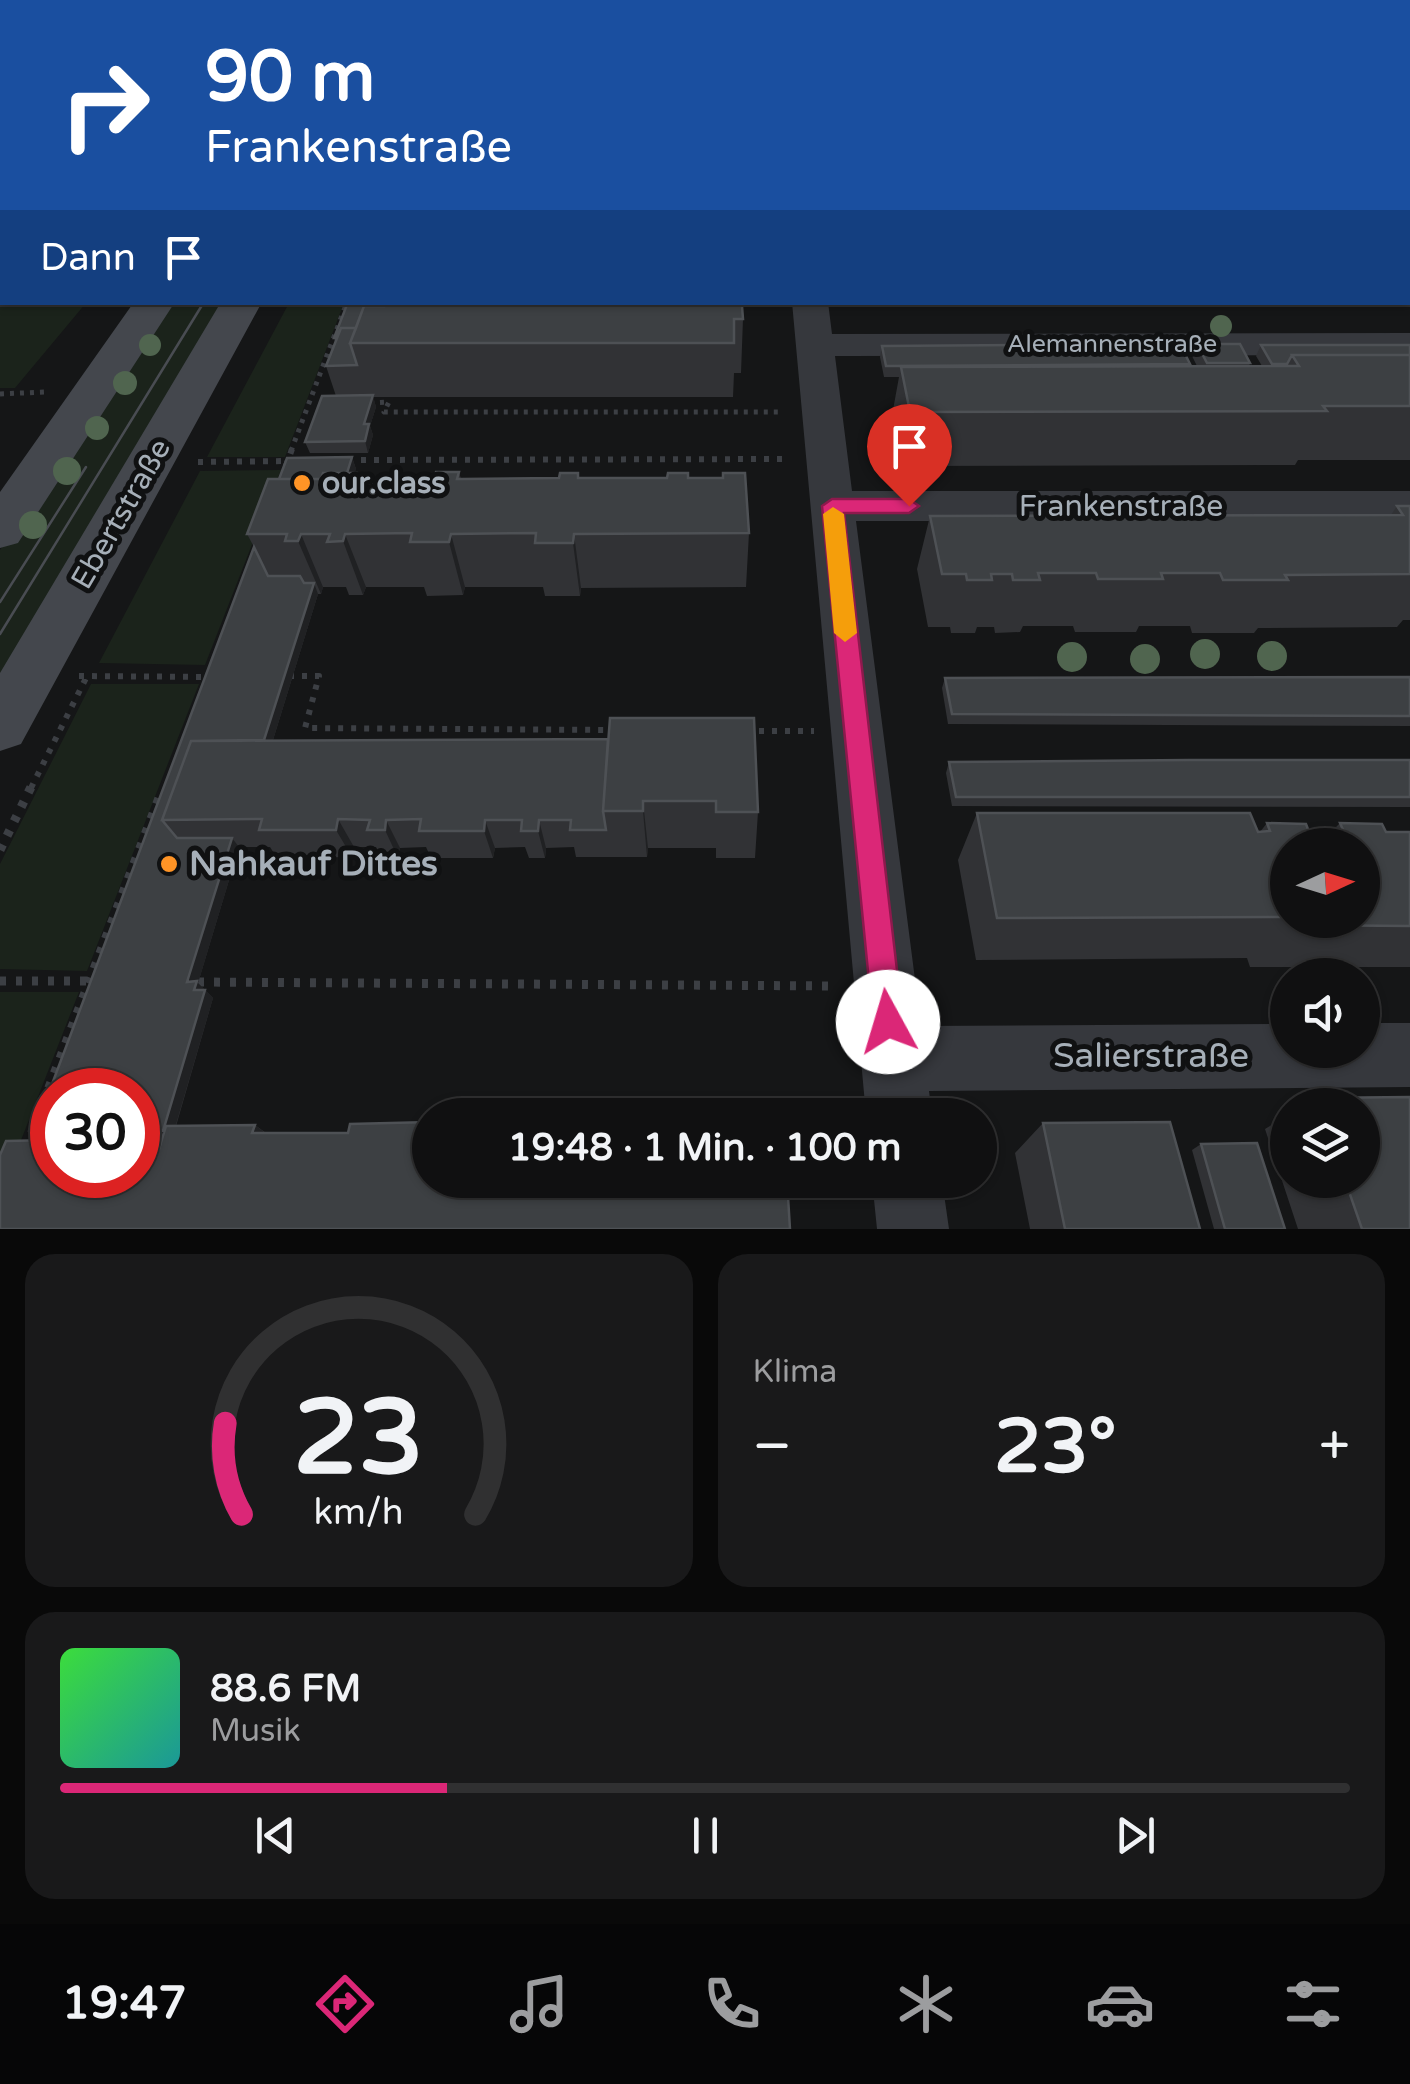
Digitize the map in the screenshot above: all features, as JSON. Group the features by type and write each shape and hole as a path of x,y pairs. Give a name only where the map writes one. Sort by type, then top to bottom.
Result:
{"main road":[{"path":"0,530 153,305"},
{"name":"Ebertstraße","path":"0,726 240,305"}],"street":[{"name":"Alemannenstraße","path":"812,324 1410,344"},
{"path":"812,324 895,1087"},
{"name":"Frankenstraße","path":"830,483 1410,506"},
{"name":"Salierstraße","path":"895,1087 1410,1055"},
{"path":"909,1198 913,1229"}],"path":[{"path":"281,479 346,305"},
{"path":"366,403 389,402 384,412 734,412"},
{"path":"309,404 328,404"},
{"path":"150,462 307,460"},
{"path":"346,460 830,483"},
{"path":"200,695 214,659"},
{"path":"28,676 229,676"},
{"path":"278,676 319,676 305,728 634,730"},
{"path":"731,731 855,732"},
{"path":"20,1164 165,784"},
{"path":"0,981 102,981"},
{"path":"198,982 884,986"}],"shaded area":[{"path":"0,305 84,305 15,388 0,388"},
{"path":"162,305 229,305 0,694 0,550"},
{"path":"288,305 343,305 285,457 207,457"},
{"path":"281,470 205,665 99,663 200,471"},
{"path":"91,684 199,684 87,971 0,969 0,864"},
{"path":"0,992 79,992 49,1068 30,1068 30,1117 0,1194"}],"building":[{"path":"347,305 384,305 364,306 356,328 341,328 334,338"},
{"path":"738,305 742,306 743,319 734,319 734,343 350,343 364,306"},
{"path":"341,328 356,328 350,343 357,365 326,366"},
{"path":"1180,344 1190,364 886,366 882,346"},
{"path":"1197,344 1240,344 1250,363 1207,363"},
{"path":"1261,345 1410,345 1410,355 1292,355 1287,364 1272,364"},
{"path":"1292,355 1410,355 1410,406 1323,406 1327,411 910,412 901,367 1299,366"},
{"path":"373,395 364,424 369,424 365,441 305,442 322,396"},
{"path":"352,457 347,473 323,473 321,479 279,479 287,458"},
{"path":"436,472 459,472 457,479 559,478 560,473 578,473 578,478 667,478 668,473 688,473 688,478 723,478 723,473 745,473 749,533 574,534 573,543 535,543 536,533 451,534 449,542 410,542 412,533 345,534 343,541 327,542 330,534 301,534 298,541 285,541 287,534 247,534 268,479 321,479 323,473 356,473 354,479 434,479"},
{"path":"1397,506 1410,506 1410,574 1285,575 1288,580 1223,580 1220,573 1161,573 1163,579 1098,579 1096,573 1038,573 1040,580 1013,580 1012,574 991,574 992,580 967,580 966,574 942,574 930,516 1403,515"},
{"path":"254,547 268,576 300,576 304,583 314,583 264,740 191,741 162,820 177,838 232,838 187,982 197,981 194,990 205,990 163,1131 160,1068 58,1068"},
{"path":"1410,677 1410,716 952,714 945,678"},
{"path":"610,718 754,718 758,812 716,812 716,801 643,801 643,811 603,811"},
{"path":"608,739 603,811 606,830 570,830 571,820 539,820 538,831 521,831 522,820 485,820 484,831 419,831 421,819 386,820 385,830 367,830 370,820 338,819 336,830 259,830 262,819 162,820 191,741"},
{"path":"1410,760 1410,797 956,797 949,762"},
{"path":"977,813 1250,813 1258,832 1270,831 1270,917 997,918"},
{"path":"1267,823 1306,824 1308,828 1270,831"},
{"path":"1340,823 1382,824 1386,832 1410,832 1410,926 1380,926 1380,828 1342,828"},
{"path":"1380,1097 1410,1097 1410,1229 1362,1229 1351,1198 1380,1198"},
{"path":"412,1122 412,1198 788,1198 790,1229 0,1229 0,1155 6,1141 30,1140 30,1198 160,1198 160,1146 166,1126 255,1125 252,1133 348,1133 350,1124"},
{"path":"1170,1122 1200,1229 1065,1229 1043,1123"},
{"path":"1257,1143 1270,1183 1270,1198 1275,1198 1285,1229 1225,1229 1201,1144"}],"tram line":[{"path":"0,634 202,305"},
{"path":"0,602 86,467"}],"slow traffic":[{"path":"833,514 845,633"}],"place":[{"name":"our.class","path":"302,483"},
{"name":"Nahkauf Dittes","path":"169,864"}],"route":[{"path":"888,1022 832,506 909,506"}]}
